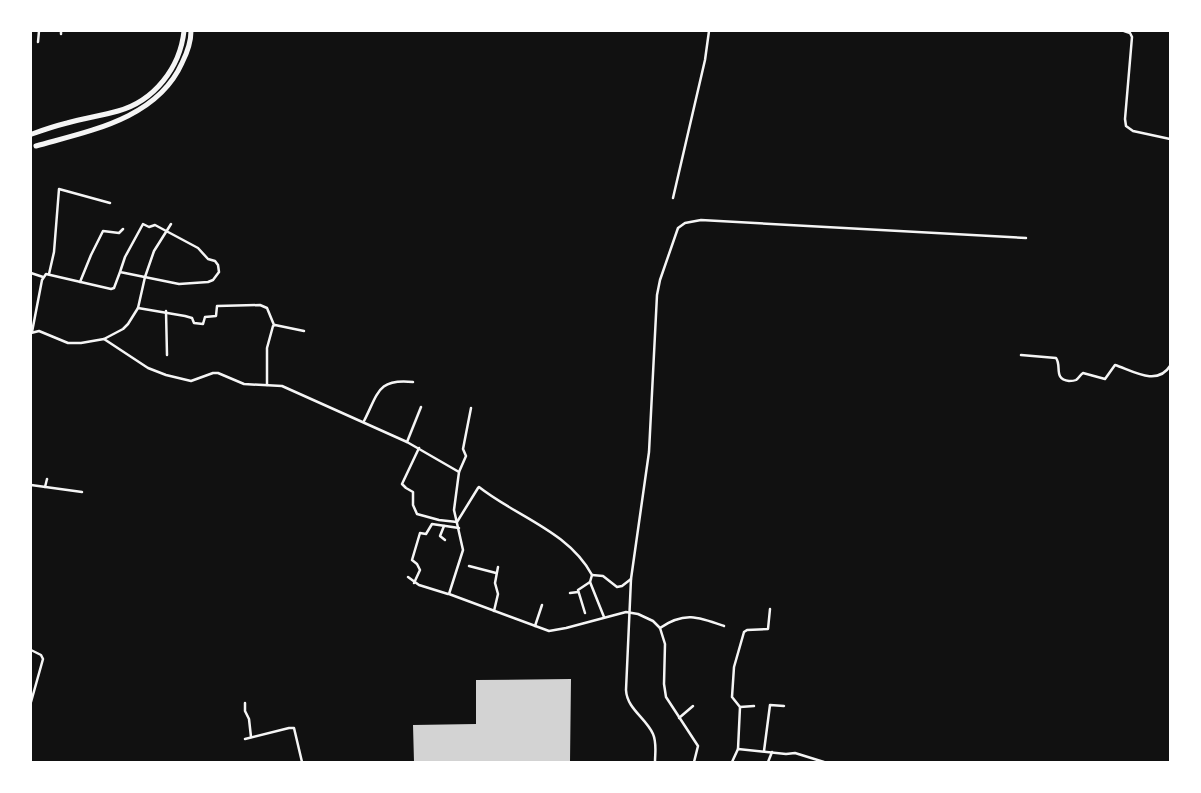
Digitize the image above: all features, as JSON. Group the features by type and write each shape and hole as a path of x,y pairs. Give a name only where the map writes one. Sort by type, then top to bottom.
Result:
{"highway":[{"path":"32,134 67,123 119,111 140,101 154,90 174,66 180,53 184,31"},
{"path":"36,146 107,126 144,107 158,97 179,69 187,52 191,31"}],"street":[{"path":"38,42 39,31"},
{"path":"673,198 705,60 709,31"},
{"path":"1124,31 1130,33 1132,37 1125,119 1126,126 1133,131 1170,139"},
{"path":"49,274 54,246 59,189 62,188 110,203"},
{"path":"655,762 655,742 653,733 627,698 631,579 649,452 657,295 660,280 678,228 685,223 701,220 1026,238"},
{"path":"31,273 43,277 49,274 111,289 114,288 125,257 143,224 149,226 153,224 167,231 198,248 208,259 215,261 218,265 218,274 208,282 193,284 169,283 153,278 120,272"},
{"path":"43,277 31,333 43,332 68,343 90,342 104,339 128,324 138,308 145,277 154,251 171,224"},
{"path":"80,282 103,232 119,233 123,229"},
{"path":"138,308 166,311 192,318 194,323 203,324 205,317 216,316 217,306 260,305 267,308 274,325 267,348 267,384"},
{"path":"166,311 167,355"},
{"path":"274,325 304,331"},
{"path":"104,339 148,368 166,375 191,381 213,373 218,373 244,384 267,384 282,386 407,442 459,472"},
{"path":"1020,356 1056,358 1058,360 1058,374 1062,378 1071,381 1074,381 1083,373 1106,379 1115,365 1152,377 1164,373 1170,366"},
{"path":"364,422 378,390 394,381 413,382"},
{"path":"407,442 421,407"},
{"path":"448,594 463,550 454,505 459,472 466,457 463,449 471,408"},
{"path":"419,448 402,484 413,492 414,510 421,516 457,522"},
{"path":"45,487 47,479"},
{"path":"31,484 82,492"},
{"path":"457,522 479,487 557,536 571,548 592,575 603,576 618,587 622,586 631,579"},
{"path":"414,583 420,570 417,564 412,560 420,534 426,534 432,524 458,528"},
{"path":"444,526 440,536 445,540"},
{"path":"469,566 496,573"},
{"path":"494,611 498,594 496,583 496,573 498,567"},
{"path":"592,575 590,582 604,618"},
{"path":"408,576 414,583 547,630 559,630 630,612 646,617 660,628 665,649 665,694 698,746 694,762"},
{"path":"585,613 578,589 590,582"},
{"path":"570,593 578,592"},
{"path":"535,626 542,606"},
{"path":"732,762 738,749 740,707 732,697 734,667 744,632 747,630 768,629 770,609"},
{"path":"660,628 673,620 695,616 724,626"},
{"path":"31,650 41,655 43,659 31,702"},
{"path":"245,703 245,711 249,719 251,737"},
{"path":"764,751 770,705 784,706"},
{"path":"679,718 693,706"},
{"path":"740,707 754,706"},
{"path":"245,739 294,728 302,762"},
{"path":"738,749 795,753 824,762"},
{"path":"768,762 772,752"}],"building":[{"path":"571,679 570,762 414,762 413,725 476,724 476,680"}]}
